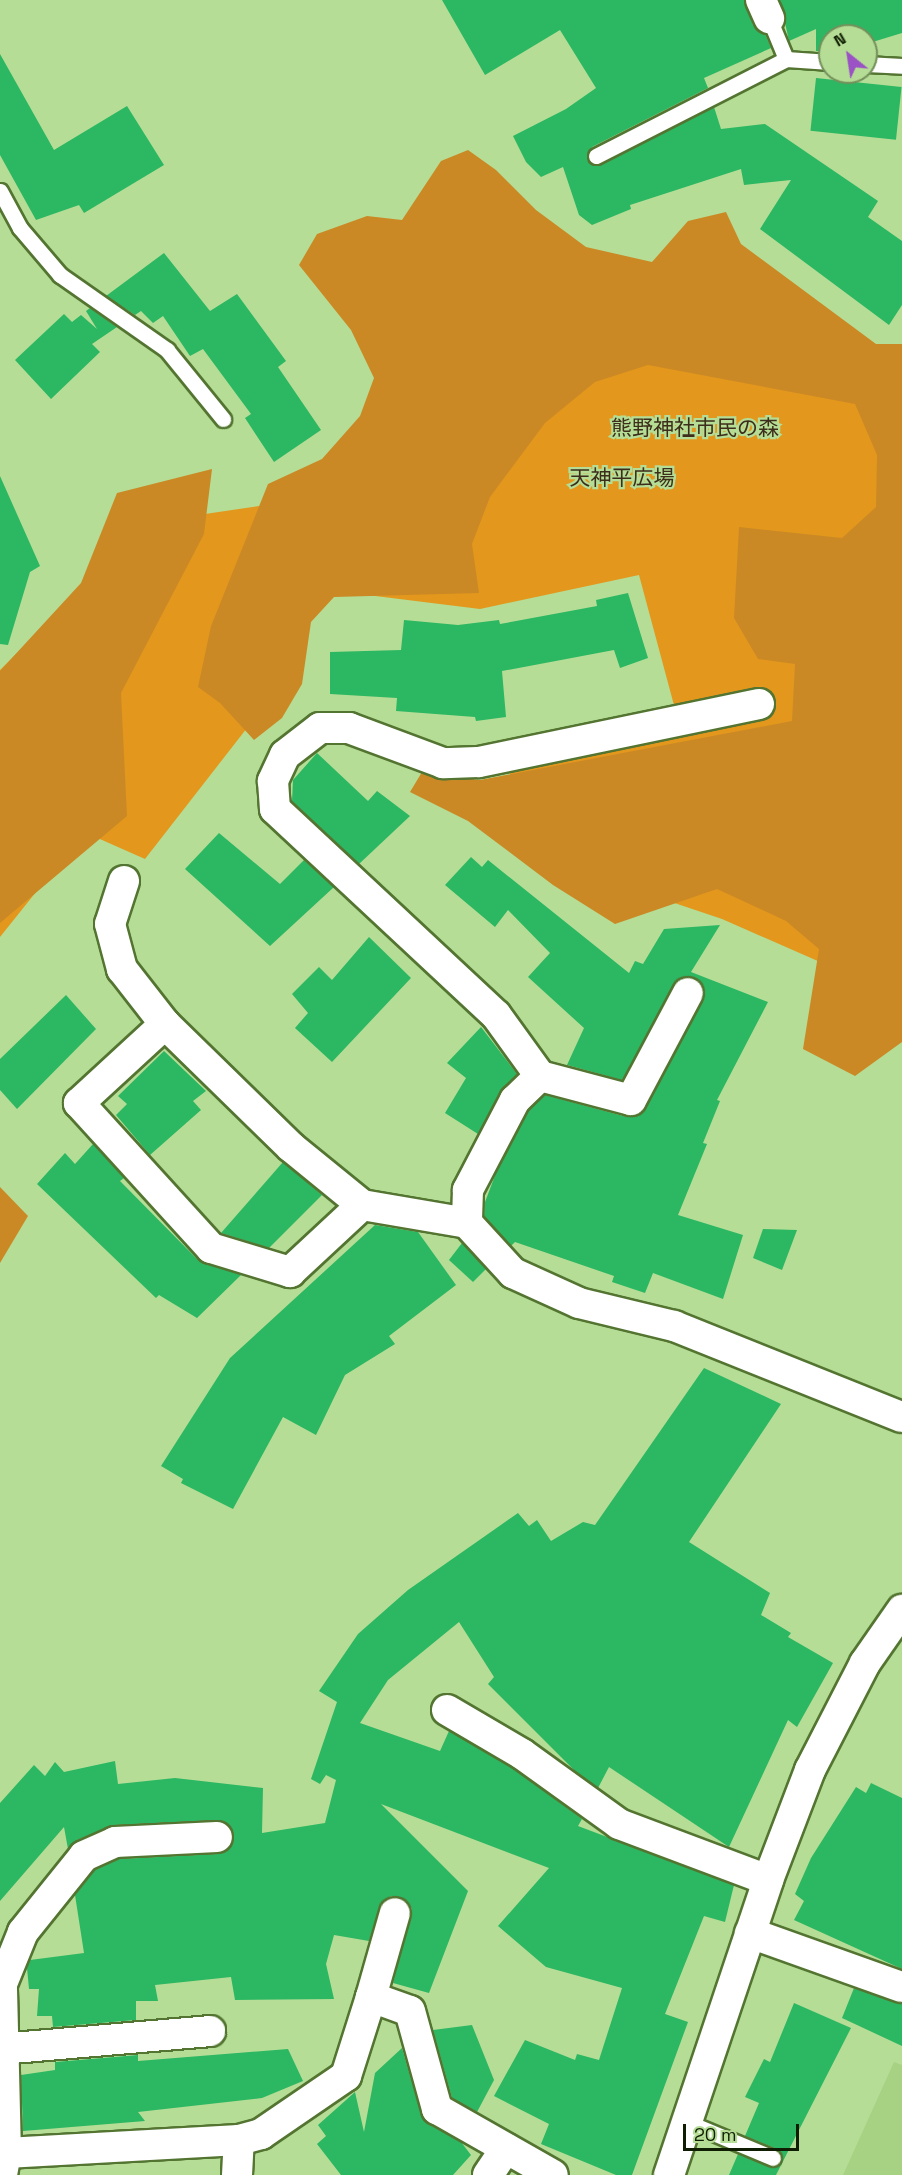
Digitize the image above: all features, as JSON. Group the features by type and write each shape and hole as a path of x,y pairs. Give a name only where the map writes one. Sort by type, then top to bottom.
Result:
{"street":[{"path":"688,993 630,1101 540,1076 496,1015 275,809 273,781 285,755 320,728 349,728 443,763 478,762 759,704"},
{"path":"124,881 110,924 122,969 165,1024 291,1147 362,1206 467,1223 513,1273 579,1303 674,1326 902,1417"},
{"path":"165,1024 79,1103 211,1248 290,1272 362,1206"},
{"path":"467,1223 468,1190 516,1100 540,1076"},
{"path":"669,2175 768,1880 810,1770 865,1663 902,1610"},
{"path":"447,1710 522,1754 619,1824 768,1880"},
{"path":"217,1837 115,1842 84,1856 23,1932 2,1983 4,2164 239,2140 261,2134 346,2076 395,1913"},
{"path":"750,1933 902,1987"},
{"path":"371,1997 410,2011 437,2109 554,2175"},
{"path":"1,2049 210,2031"},
{"path":"237,2175 239,2140"},
{"path":"488,2175 506,2148"}],"lane":[{"path":"765,9 786,59"},
{"path":"596,156 786,59 818,61"},
{"path":"878,65 902,66"},
{"path":"0,191 20,228 60,275 166,350 223,419"},
{"path":"687,2122 773,2158"}],"shaded area":[{"path":"468,150 496,170 536,210 586,247 652,262 688,221 726,212 741,244 876,344 902,344 902,1042 855,1076 803,1049 819,949 786,921 717,889 615,924 553,885 468,821 410,792 422,772 480,780 792,721 795,664 758,659 734,618 739,527 842,538 876,507 877,455 855,404 648,365 595,382 545,423 490,497 472,544 479,593 334,597 311,622 302,684 282,718 254,740 220,703 198,687 211,626 268,484 322,459 360,416 374,378 351,330 299,265 317,234 367,216 402,220 441,161"},
{"path":"212,469 204,534 121,693 127,816 0,923 0,671 81,583 117,493"},
{"path":"0,1187 28,1216 0,1263"},
{"path":"894,2062 902,2065 902,2175 843,2175"}],"green space":[{"name":"熊野神社市民の森","path":"846,340 902,349 902,998 722,919 538,857 508,768 682,735 639,575 480,609 327,590 254,719 145,859 84,832 0,937 0,670 115,556 178,518 293,501 438,369"}],"building":[{"path":"442,0 744,0 753,25 765,34 771,48 704,78 708,88 592,147 587,160 600,165 714,107 721,129 765,124 878,201 868,217 902,241 902,305 889,325 760,229 791,180 744,185 741,169 630,205 631,209 592,225 579,215 563,167 541,177 526,162 513,136 566,109 596,88 560,30 485,75"},
{"path":"780,0 902,0 902,33 878,40 878,24 818,24 818,51 816,51 816,29 789,41"},
{"path":"0,54 54,150 127,106 164,165 84,213 79,205 36,220 0,155"},
{"path":"816,78 818,78 818,84 873,84 902,87 896,140 810,131"},
{"path":"164,253 210,311 237,294 286,361 278,367 321,430 274,462 245,418 251,414 203,349 190,356 163,316 153,323 141,311 135,315 106,296"},
{"path":"90,308 117,327 92,344 100,352 51,399 15,360 64,314 72,322 81,315 97,329 86,311"},
{"path":"0,476 40,566 30,572 8,645 0,644"},
{"path":"628,593 648,658 620,668 614,650 502,671 506,717 476,721 475,717 396,711 397,698 330,694 330,652 401,650 404,620 458,625 499,620 500,624 597,606 596,600"},
{"path":"317,753 368,801 377,791 410,816 359,864 292,801 293,780"},
{"path":"219,833 280,884 304,860 334,887 270,946 185,869"},
{"path":"471,857 482,867 488,860 629,973 635,961 643,964 664,929 720,925 691,972 768,1002 717,1100 720,1101 703,1143 707,1144 678,1215 743,1235 723,1299 653,1273 645,1293 612,1282 614,1276 515,1242 511,1246 484,1216 485,1202 496,1173 529,1110 545,1095 627,1117 641,1114 705,992 696,978 678,979 622,1080 567,1065 584,1028 528,977 550,953 508,910 495,927 445,885"},
{"path":"369,937 411,978 332,1062 295,1028 308,1013 292,994 319,967 332,980"},
{"path":"66,995 96,1029 17,1109 0,1090 0,1059"},
{"path":"481,1027 517,1074 500,1092 478,1134 445,1113 466,1078 447,1063"},
{"path":"164,1051 206,1091 193,1101 201,1110 150,1155 116,1115 127,1104 118,1096"},
{"path":"93,1144 124,1178 120,1181 198,1260 241,1275 197,1318 159,1295 156,1298 37,1184 65,1153 75,1164"},
{"path":"283,1162 322,1195 269,1248 221,1233"},
{"path":"375,1225 418,1232 456,1285 389,1336 395,1344 345,1375 316,1435 283,1417 233,1509 181,1483 183,1479 161,1466 230,1358"},
{"path":"763,1229 797,1230 782,1270 753,1258"},
{"path":"462,1243 486,1269 473,1282 449,1260"},
{"path":"704,1368 781,1404 689,1542 770,1593 761,1615 791,1633 788,1637 833,1663 797,1727 788,1720 729,1847 609,1767 598,1788 576,1772 488,1684 494,1677 459,1622 388,1680 360,1723 440,1751 449,1731 513,1768 582,1819 578,1826 734,1885 725,1922 704,1916 665,2014 688,2022 632,2175 616,2175 541,2144 549,2124 494,2096 525,2040 575,2060 577,2054 599,2060 622,1988 546,1967 498,1926 549,1868 381,1804 468,1891 429,1993 393,1983 412,1909 407,1901 391,1896 379,1908 369,1941 334,1935 326,1964 334,1999 235,2000 231,1977 155,1985 158,2001 136,2001 136,2020 53,2027 52,2016 37,2016 39,1989 29,1989 27,1968 30,1960 84,1953 75,1895 95,1870 119,1859 218,1854 227,1851 234,1837 231,1827 217,1820 114,1825 77,1840 68,1849 64,1827 0,1901 0,1803 34,1765 45,1776 55,1762 64,1772 115,1761 118,1784 175,1778 263,1788 262,1833 325,1823 336,1780 326,1775 320,1784 311,1779 337,1702 319,1691 358,1634 408,1590 518,1513 529,1526 537,1520 551,1541 583,1522 595,1525"},
{"path":"871,1783 902,1798 902,1969 794,1920 804,1901 795,1894 811,1858 856,1787 866,1793"},
{"path":"854,1988 902,2004 902,2046 842,2018"},
{"path":"794,2003 851,2028 776,2175 729,2175 738,2154 770,2167 782,2161 777,2149 745,2136 759,2103 745,2097 764,2059 770,2062"},
{"path":"472,2025 494,2080 477,2112 452,2098 433,2030"},
{"path":"402,2048 421,2114 428,2124 461,2142 471,2155 453,2175 341,2175 317,2144 326,2136 318,2125 355,2092 364,2132 375,2073"},
{"path":"288,2049 303,2081 262,2098 138,2112 145,2121 23,2131 21,2075 55,2070 55,2062 138,2055 138,2061"}],"park label":[{"name":"天神平広場","path":"622,478"}]}
